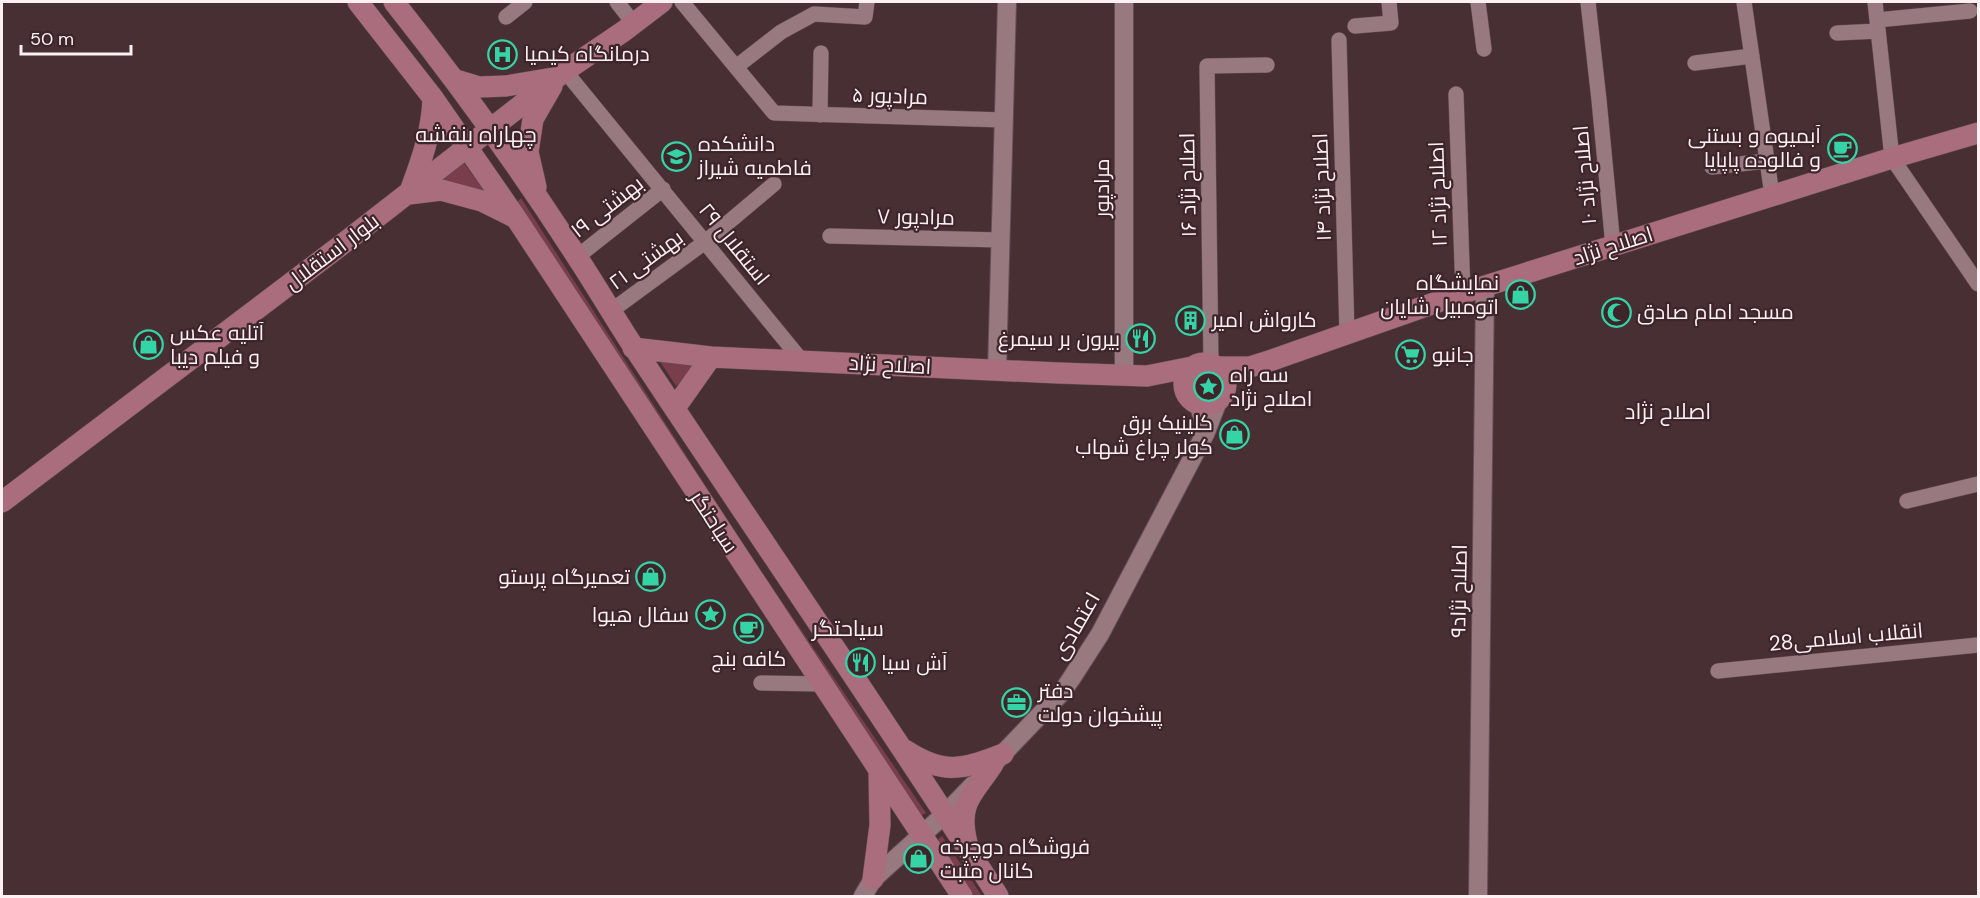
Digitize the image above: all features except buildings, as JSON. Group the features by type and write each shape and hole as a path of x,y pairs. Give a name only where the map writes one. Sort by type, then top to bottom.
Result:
{"main road":[{"name":"سیاحتگر","path":"358,2 433,98 516,218 962,897"},
{"name":"بلوار استقلال","path":"2,502 409,194 561,74 662,2"},
{"name":"سیاحتگر","path":"399,4 456,80 540,200 578,257 633,348 903,749 969,852"},
{"path":"456,80 479,87 506,87 561,74"},
{"path":"540,200 528,152 533,119 561,74"},
{"path":"433,98 428,139 409,194 441,190 482,201 516,218"},
{"name":"اصلاح نژاد","path":"1250,366 1463,293 1772,195 1978,133"},
{"name":"اصلاح نژاد","path":"633,348 711,357 1147,376"},
{"path":"675,408 711,357"},
{"path":"1147,376 1207,366 1250,366"},
{"path":"1207,366 1184,379 1207,397"},
{"path":"1207,366 1225,378 1207,397"},
{"path":"1207,397 1250,366"},
{"path":"1147,376 1207,397"},
{"path":"903,749 921,761 949,769 974,766 998,759"},
{"path":"998,759 963,811 963,826 969,852 998,897"},
{"path":"868,888 880,825 879,771"}],"street":[{"path":"506,17 525,2"},
{"path":"617,2 634,24"},
{"path":"682,2 736,67 781,32 813,14 865,17 867,2"},
{"path":"997,370 1007,2"},
{"name":"مرادپور","path":"1124,2 1124,375"},
{"path":"1355,26 1391,23 1389,2"},
{"path":"1478,2 1484,49"},
{"name":"۱۰ اصلاح نژاد","path":"1588,2 1612,246"},
{"path":"1744,2 1772,195"},
{"path":"1875,2 1892,158 1978,284"},
{"path":"1837,33 1970,11"},
{"name":"۱۴ اصلاح نژاد","path":"1339,40 1347,334"},
{"path":"820,115 821,53"},
{"path":"1695,63 1752,56"},
{"name":"۱۶ اصلاح نژاد","path":"1207,366 1207,66 1267,65"},
{"name":"۵ مرادپور","path":"736,67 774,113 1004,120"},
{"name":"۲۹ استقلال","path":"561,74 663,189 802,361"},
{"name":"۱۲ اصلاح نژاد","path":"1456,94 1463,293"},
{"path":"1712,167 1767,161"},
{"name":"۲۱ بهشتی","path":"611,311 705,242 774,184"},
{"name":"۱۹ بهشتی","path":"578,257 663,189"},
{"name":"۷ مرادپور","path":"830,236 1001,240"},
{"name":"اصلاح نژاد۹","path":"1478,897 1485,286"},
{"name":"اعتمادی","path":"922,834 945,814 1062,692 1100,634 1206,432 1207,397"},
{"path":"1907,501 1978,484"},
{"name":"28انقلاب اسلامی","path":"1718,671 1978,645"},
{"path":"761,682 821,684"},
{"path":"868,888 922,834"}],"shaded area":[{"path":"464,163 490,199 436,183"},
{"path":"521,198 746,549 926,813 920,816 517,202"},
{"path":"659,360 700,363 676,386"},
{"path":"942,836 982,896 972,896 936,841"}],"place":[{"name":"درمانگاه کیمیا","path":"503,54"},
{"name":"آبمیوه و بستنی و فالوده پاپایا","path":"1842,148"},
{"name":"دانشکده فاطمیه شیراز","path":"677,156"},
{"name":"نمايشگاه اتومبيل شايان","path":"1520,295"},
{"name":"مسجد امام صادق","path":"1616,312"},
{"name":"کارواش امیر","path":"1191,320"},
{"name":"بیرون بر سیمرغ","path":"1141,339"},
{"name":"آتلیه عکس و فیلم دیبا","path":"149,345"},
{"name":"جانبو","path":"1411,355"},
{"name":"سه راه اصلاح نژاد","path":"1209,387"},
{"name":"کلینیک برق کولر چراغ شهاب","path":"1234,435"},
{"name":"تعمیرگاه پرستو","path":"651,577"},
{"name":"سفال هیوا","path":"710,615"},
{"name":"کافه بنج","path":"749,628"},
{"name":"آش سیا","path":"860,663"},
{"name":"دفتر پیشخوان دولت","path":"1017,703"},
{"name":"فروشگاه دوچرخه کانال مثبت","path":"919,859"}],"district":[{"name":"چهاراه بنفشه","path":"476,134"},
{"name":"اصلاح نژاد","path":"1668,411"},
{"name":"سیاحتگر","path":"848,628"}]}
